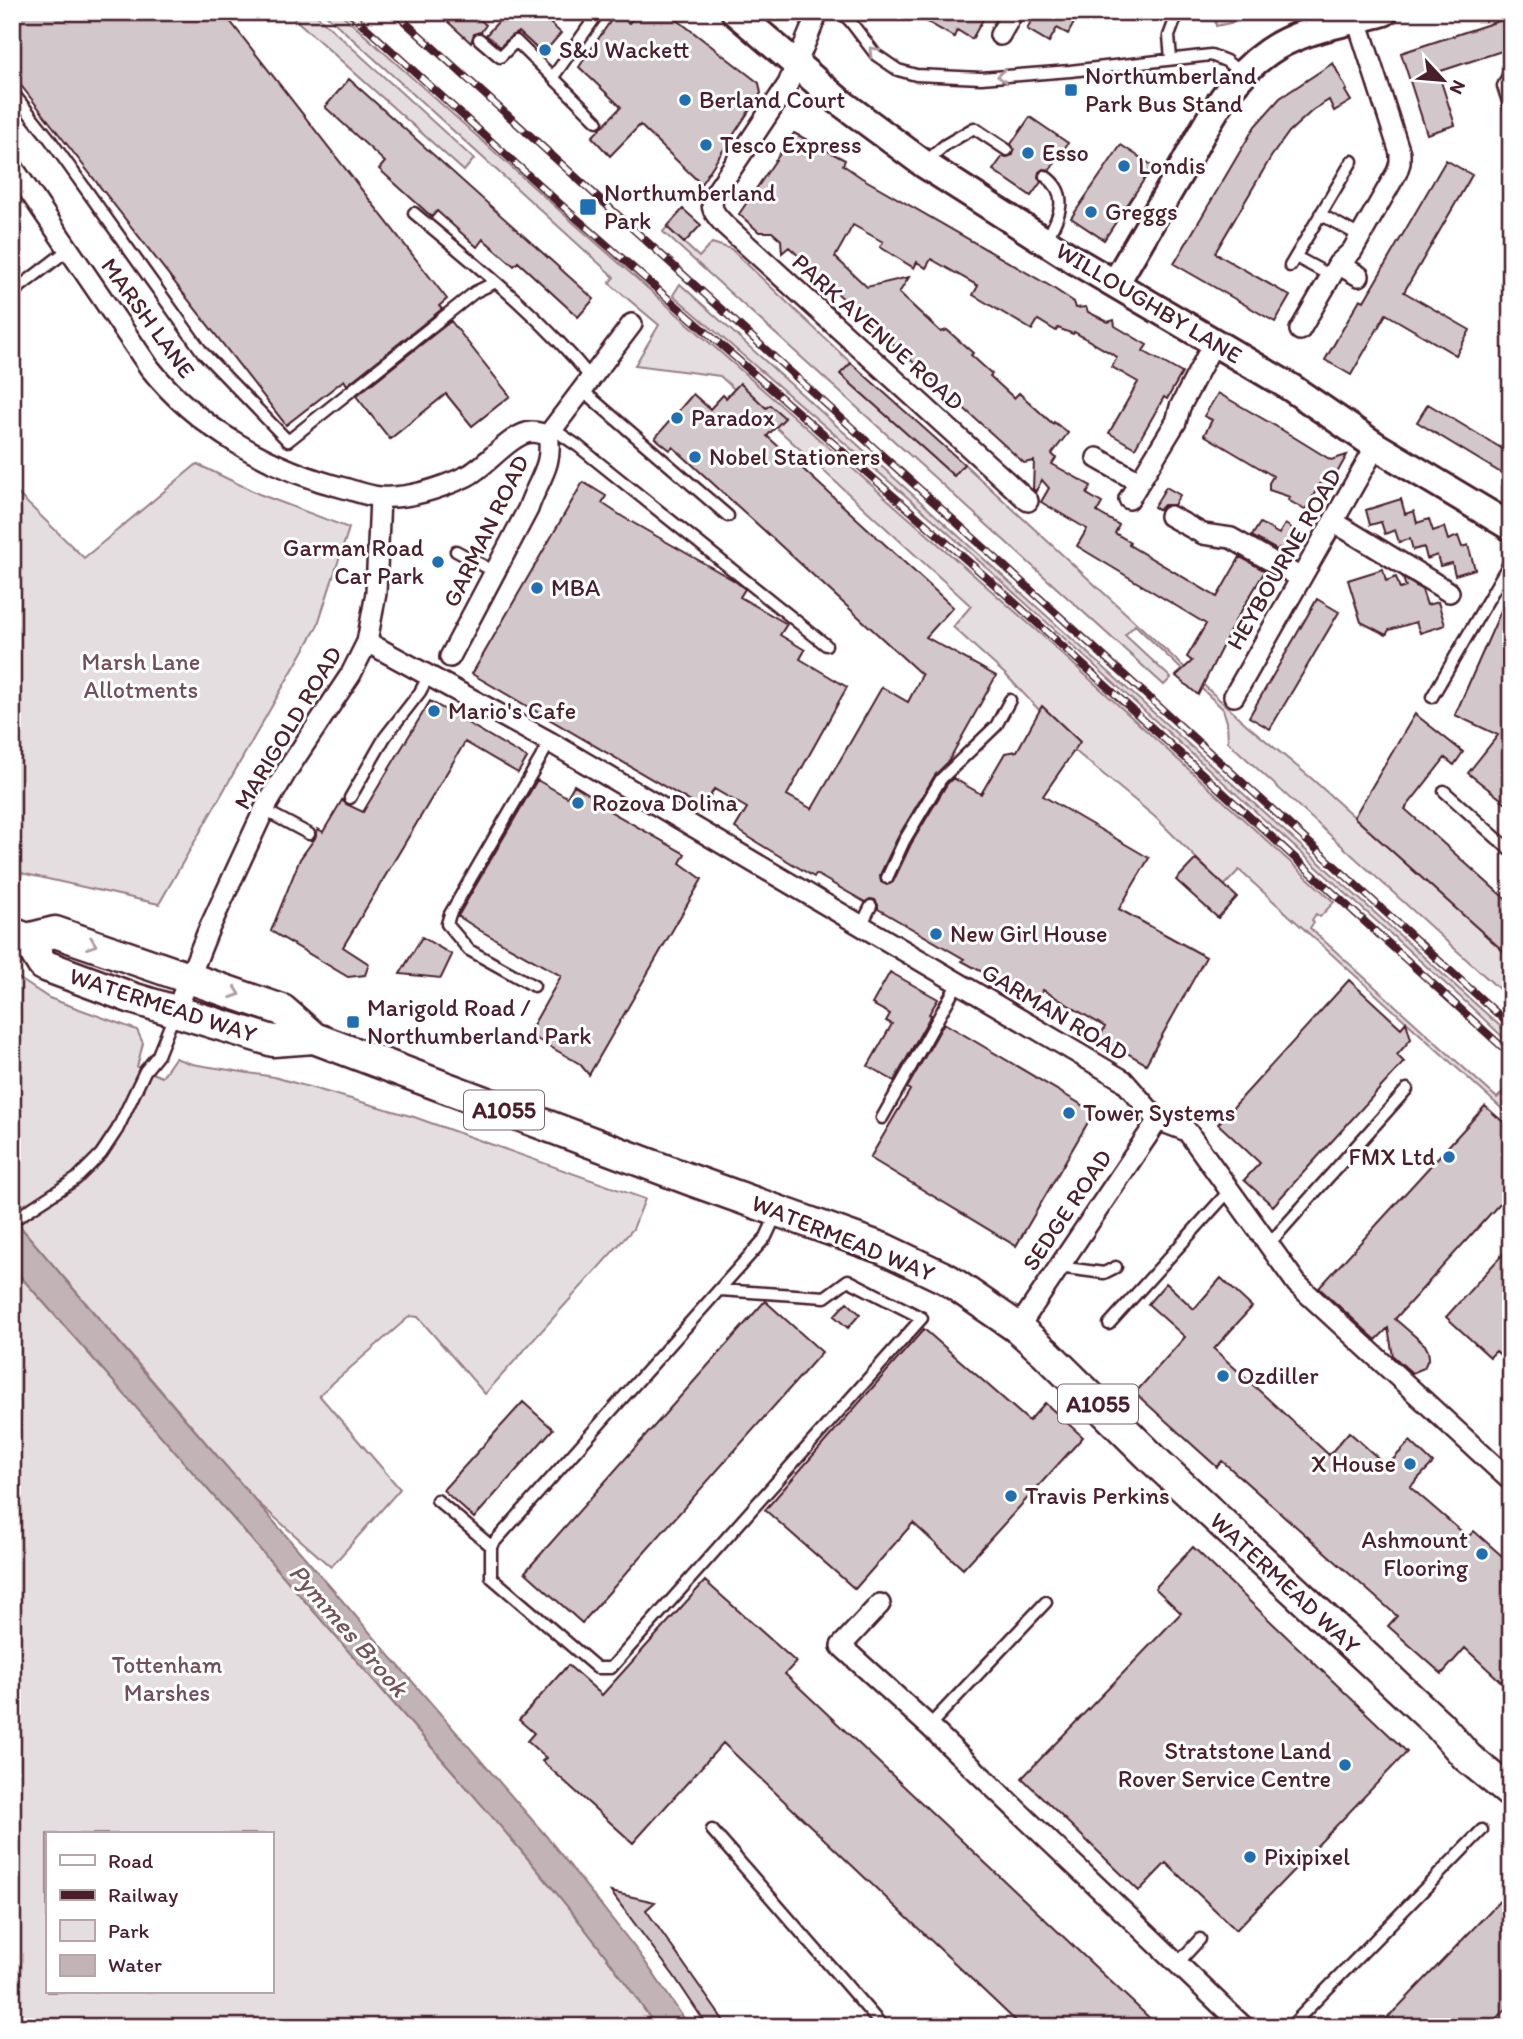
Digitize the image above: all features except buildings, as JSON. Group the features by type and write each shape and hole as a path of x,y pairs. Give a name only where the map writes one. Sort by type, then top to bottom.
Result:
{"main road":[{"name":"WATERMEAD WAY","path":"19,936 55,932 282,1010 314,1038 681,1176 779,1210 907,1259 947,1279 1018,1328 1046,1353 1173,1478 1438,1725 1467,1757 1511,1793"},
{"name":"WATERMEAD WAY","path":"19,936 43,965 132,998 273,1041 314,1038"},
{"name":"WATERMEAD WAY","path":"1438,1725 1511,1767"}],"street":[{"name":"WILLOUGHBY LANE","path":"735,12 845,106 924,164 1115,284 1290,387 1376,446 1511,527"},
{"path":"796,64 818,12"},
{"path":"1000,35 1013,12"},
{"path":"1115,284 1217,107 1242,74 1280,45 1384,12"},
{"path":"1300,330 1334,270 1352,251 1398,172 1401,158 1357,20"},
{"name":"PARK AVENUE ROAD","path":"796,64 788,84 716,192 710,204 712,209 726,226 1028,501"},
{"name":"MARSH LANE","path":"16,179 69,249 164,387 207,423 244,447 289,470 334,486 380,497 402,496 442,487 470,475 516,437 531,432 550,432"},
{"path":"1334,270 1359,276"},
{"path":"550,432 632,324"},
{"path":"1129,499 1175,422 1214,342"},
{"name":"GARMAN ROAD","path":"450,657 547,467 551,450 550,432"},
{"name":"HEYBOURNE ROAD","path":"1234,696 1376,446"},
{"path":"1097,458 1139,482"},
{"name":"MARIGOLD ROAD","path":"176,1011 212,922 264,810 351,674 367,642 376,593 380,497"},
{"path":"1170,516 1203,534 1231,538 1301,578"},
{"path":"1334,522 1449,592"},
{"name":"GARMAN ROAD","path":"367,642 550,742 1123,1080 1158,1119 1187,1131 1297,1284 1511,1481"},
{"name":"SEDGE ROAD","path":"1018,1328 1158,1119"},
{"path":"880,1604 841,1646 929,1726 1244,2027"}],"lane":[{"path":"553,77 600,12"},
{"path":"841,12 876,55 890,66 906,73 981,78 1211,55 1226,61 1242,74"},
{"path":"1171,59 1169,36 1178,12"},
{"path":"479,39 500,57 516,41 597,121"},
{"path":"1511,69 1503,86 1511,111"},
{"path":"12,92 49,138 203,353 288,441 475,292 496,282"},
{"path":"924,164 945,145 974,128 1007,150"},
{"path":"1334,270 1293,262 1352,161"},
{"path":"1045,177 1053,181 1062,202 1058,220 1045,241"},
{"path":"414,213 496,282 566,347 586,384 728,516"},
{"path":"1320,214 1360,236"},
{"path":"12,293 69,249"},
{"path":"550,432 589,454 826,645"},
{"path":"456,551 495,572"},
{"path":"1432,697 1511,560"},
{"path":"350,797 385,737 420,692 428,677"},
{"path":"887,878 904,842 941,779 996,726 1010,700"},
{"path":"534,986 469,950 447,924 450,914 550,742"},
{"path":"1444,791 1511,851"},
{"path":"264,810 309,834"},
{"path":"861,926 871,905"},
{"path":"882,1118 958,983"},
{"path":"13,1220 85,1172 101,1154 117,1130 145,1071 158,1055 176,1011"},
{"path":"1269,1244 1407,1089"},
{"path":"1109,1324 1231,1189"},
{"path":"720,1290 825,1297 848,1280 922,1318 611,1668 597,1668 491,1577 491,1546 766,1237 779,1210"},
{"path":"1057,1267 1104,1273 1116,1267"},
{"path":"437,1500 491,1546"},
{"path":"929,1726 1046,1602"},
{"path":"712,1830 883,2027"},
{"path":"1290,2027 1482,1830"},
{"path":"1178,1964 1200,1939"}],"green space":[{"path":"287,12 313,12 474,159 464,171"},
{"path":"323,12 339,12 568,218 1036,630 1334,902 1320,917 1316,914 1310,928 1497,1098 1511,1084 1511,1117 1239,870 1224,886 1155,817 1074,750 1079,741 1042,706 1039,710 1006,675 953,627 971,606 720,376 635,365 659,325 609,283 614,277"},
{"path":"1217,12 1281,12 1216,26"},
{"path":"667,227 699,257 712,243 731,249 851,363 841,375 953,475 964,464 1247,725 1311,778 1511,958 1511,1000 1228,742 1223,709 1135,625 1125,635 1171,678 1164,685 663,232"},
{"path":"680,284 1511,1036 1511,1045 936,522 673,295"},
{"name":"Marsh Lane Allotments","path":"197,464 259,494 349,528 317,627 159,904 12,871 12,488 84,558"},
{"path":"12,974 49,998 137,1030 143,1043 137,1067 162,1077 175,1058 192,1064 274,1077 414,1117 645,1199 633,1229 485,1394 418,1317 410,1316 319,1395 400,1489 331,1567 255,1500 12,1217"},
{"name":"Tottenham Marshes","path":"12,1267 528,1858 626,1983 656,2027 12,2027"}],"water":[{"name":"Pymmes Brook","path":"12,1217 547,1837 639,1953 690,2027 656,2027 626,1983 528,1858 12,1267"}],"railway":[{"path":"349,12 559,203 1002,591 1511,1055"},
{"path":"394,12 1511,1026"}],"place":[{"name":"S&J Wackett","path":"545,50"},
{"name":"Northumberland Park Bus Stand","path":"1071,90"},
{"name":"Berland Court","path":"685,100"},
{"name":"Tesco Express","path":"706,145"},
{"name":"Esso","path":"1028,153"},
{"name":"Londis","path":"1124,166"},
{"name":"Northumberland Park","path":"588,207"},
{"name":"Greggs","path":"1091,212"},
{"name":"Paradox","path":"677,418"},
{"name":"Nobel Stationers","path":"695,457"},
{"name":"Garman Road Car Park","path":"438,562"},
{"name":"MBA","path":"537,588"},
{"name":"Mario's Cafe","path":"434,711"},
{"name":"Rozova Dolina","path":"578,803"},
{"name":"New Girl House","path":"936,934"},
{"name":"Marigold Road / Northumberland Park","path":"353,1022"},
{"name":"Tower Systems","path":"1069,1113"},
{"name":"FMX Ltd","path":"1449,1157"},
{"name":"Ozdiller","path":"1223,1376"},
{"name":"X House","path":"1410,1464"},
{"name":"Travis Perkins","path":"1011,1496"},
{"name":"Ashmount Flooring","path":"1482,1554"},
{"name":"Stratstone Land Rover Service Centre","path":"1345,1765"},
{"name":"Pixipixel","path":"1250,1857"}]}
